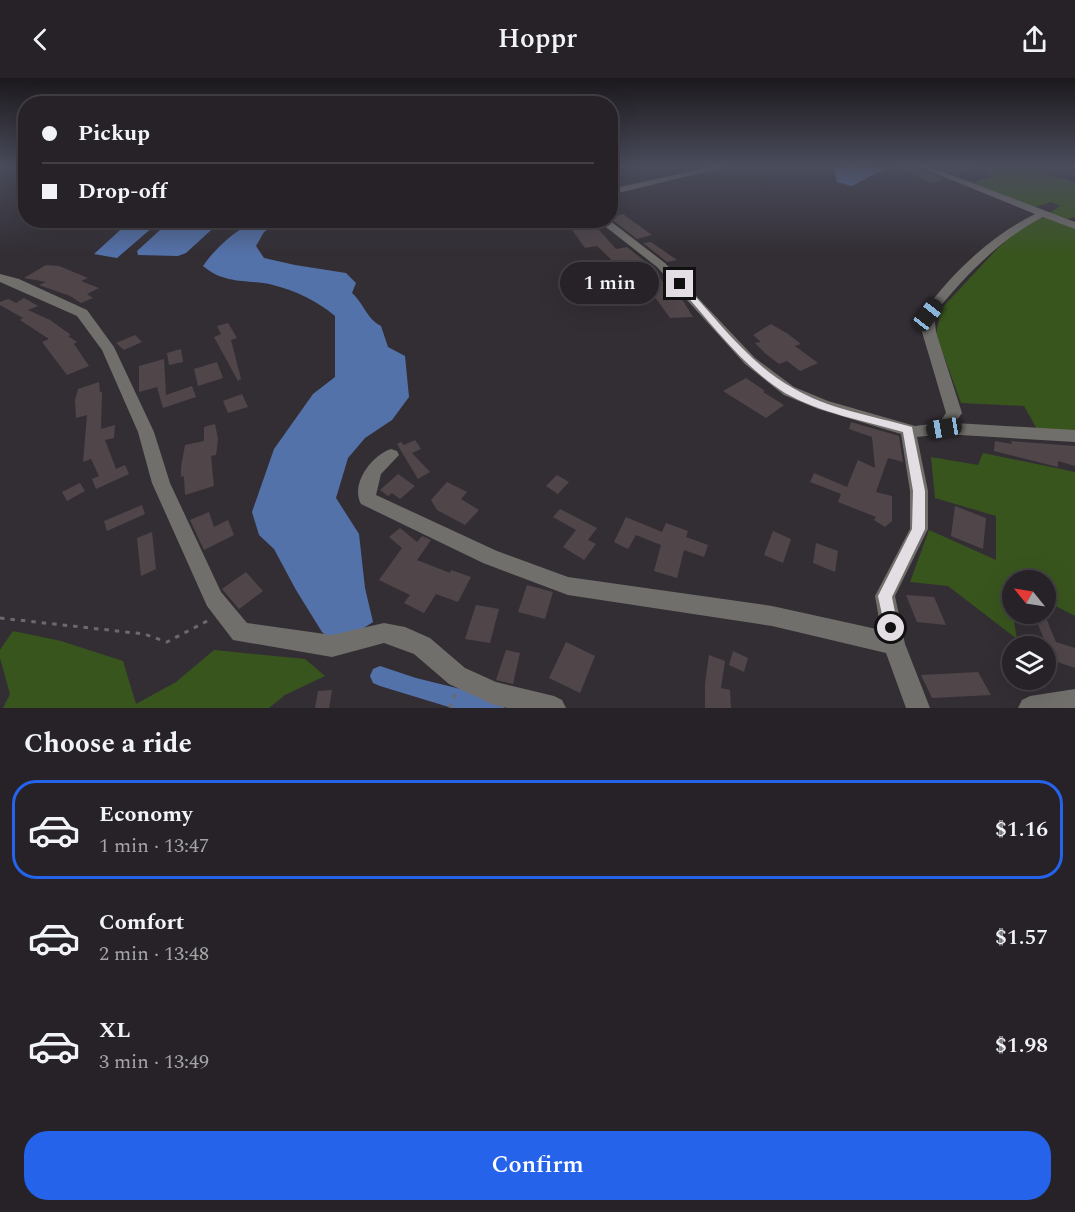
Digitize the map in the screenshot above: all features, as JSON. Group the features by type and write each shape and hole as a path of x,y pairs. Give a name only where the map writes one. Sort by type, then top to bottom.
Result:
{"street":[{"path":"995,195 1072,223"},
{"path":"944,428 954,413 929,332 928,315 969,269 1004,236 1022,223 1042,214"},
{"path":"612,228 661,266 750,361 789,391 824,405 915,432 944,428 1075,436"},
{"path":"0,278 15,282 82,313 109,350 146,432 161,483 214,599 241,633 332,646 384,633 405,638 422,646 441,665 457,676 494,693 554,708"},
{"path":"908,430 919,491 919,529 885,596 894,644 918,708"},
{"path":"391,455 378,464 373,471 367,499 490,558 568,586 772,616 894,644"},
{"path":"1030,708 1075,701"}],"path":[{"path":"0,618 144,634 167,642 224,612"},
{"path":"450,708 456,693"}],"green space":[{"path":"1003,195 1075,195 1075,217 1068,219 1049,213 1060,206 1051,202 1036,207"},
{"path":"1046,217 1075,228 1075,431 1037,429 1024,406 961,403 936,334 941,309 997,249 1026,223"},
{"path":"983,453 1075,472 1075,616 1056,606 1056,570 1002,570 1002,624 1014,624 1016,636 1013,636 948,586 910,582 929,530 996,560 996,516 935,498 931,457 978,465"},
{"path":"13,631 61,641 123,661 136,704 176,682 214,650 305,659 325,676 285,695 269,708 3,708 10,694 0,650"}],"water":[{"path":"122,228 152,228 117,258 94,254"},
{"path":"162,228 213,228 186,253 178,256 138,255 137,251"},
{"path":"269,228 264,232 256,246 264,258 346,273 356,283 352,293 372,319 381,326 388,347 405,356 409,397 392,420 365,438 348,458 336,498 359,534 365,588 373,622 359,631 329,638 322,632 274,549 259,535 252,512 274,449 313,394 335,377 335,316 314,301 290,290 264,283 228,279 203,266 226,240 241,229"}],"building":[{"path":"623,214 652,235 637,239 618,224 618,216"},
{"path":"571,228 597,228 616,249 627,247 651,266 647,266 672,294 678,293 693,317 670,318 637,272 629,265 619,267 597,246 585,248"},
{"path":"651,242 677,260 667,262 643,243"},
{"path":"46,265 59,266 88,278 81,281 99,288 87,294 93,298 81,303 70,296 39,285 46,282 24,278"},
{"path":"24,298 38,306 28,310 50,320 71,335 68,336 77,342 74,344 89,366 67,375 42,342 49,339 20,320 23,318 0,305 0,302 8,299 16,303"},
{"path":"228,323 237,338 231,340 241,379 238,381 214,337 221,334 217,326"},
{"path":"771,324 801,344 795,346 818,363 800,371 787,361 779,364 766,354 755,343 761,342 753,335"},
{"path":"135,335 142,342 124,350 116,343"},
{"path":"181,349 183,362 169,365 167,353"},
{"path":"164,359 166,395 192,386 196,397 163,408 157,387 139,392 139,366"},
{"path":"217,362 223,378 198,386 194,369"},
{"path":"746,378 784,405 766,418 723,391"},
{"path":"99,382 100,392 102,392 101,429 115,425 114,438 105,440 116,469 125,465 129,474 96,489 92,479 99,476 91,459 83,462 87,415 76,418 75,400 78,389"},
{"path":"242,394 248,407 228,413 223,401"},
{"path":"851,422 899,436 903,462 888,458 876,492 892,496 892,521 885,527 874,520 876,517 838,502 841,494 810,482 814,473 847,487 858,460 875,468 872,437 849,429"},
{"path":"215,424 218,439 216,455 211,456 214,486 185,495 181,467 185,445 204,441 204,427"},
{"path":"415,440 421,449 412,453 430,472 418,479 397,444 401,442 404,445"},
{"path":"995,441 1012,444 1011,441 1075,446 1075,466 1058,461 1058,467 994,451"},
{"path":"398,474 415,486 400,499 392,493 388,496 380,490"},
{"path":"557,475 569,482 558,494 546,486"},
{"path":"447,482 467,492 461,499 479,510 465,525 437,510 431,500"},
{"path":"80,483 85,491 67,501 62,492"},
{"path":"142,505 145,514 107,531 104,521"},
{"path":"955,506 986,518 983,549 951,536"},
{"path":"560,509 597,528 588,540 596,544 584,560 563,547 576,530 553,517"},
{"path":"209,512 214,527 228,520 234,535 204,550 190,520"},
{"path":"626,517 662,532 666,523 688,531 686,537 708,545 704,557 684,550 677,578 654,571 661,545 636,535 628,549 614,542"},
{"path":"400,528 417,542 422,536 431,540 417,560 450,573 451,570 471,577 458,602 436,594 424,613 404,603 410,595 379,580 402,548 389,537"},
{"path":"773,531 791,539 783,563 764,555"},
{"path":"152,532 156,569 141,576 137,538"},
{"path":"816,543 838,551 835,572 813,563"},
{"path":"246,572 263,591 239,609 222,589"},
{"path":"527,585 553,592 545,619 518,612"},
{"path":"906,595 934,597 946,625 917,622"},
{"path":"476,605 499,609 490,643 465,639"},
{"path":"1038,624 1048,624 1054,636 1043,636"},
{"path":"566,642 595,656 580,693 549,678"},
{"path":"1056,642 1075,648 1075,668 1056,661"},
{"path":"506,650 520,653 513,684 496,680"},
{"path":"733,651 748,658 744,672 729,665"},
{"path":"709,655 725,661 721,688 730,690 731,708 705,708 705,684"},
{"path":"978,672 991,695 932,698 921,675"},
{"path":"332,690 329,708 315,708 318,691"}],"waterway":[{"path":"380,676 493,708"}],"route":[{"path":"680,284 750,361 789,391 824,405 908,430 919,491 919,529 885,596 891,628"}]}
